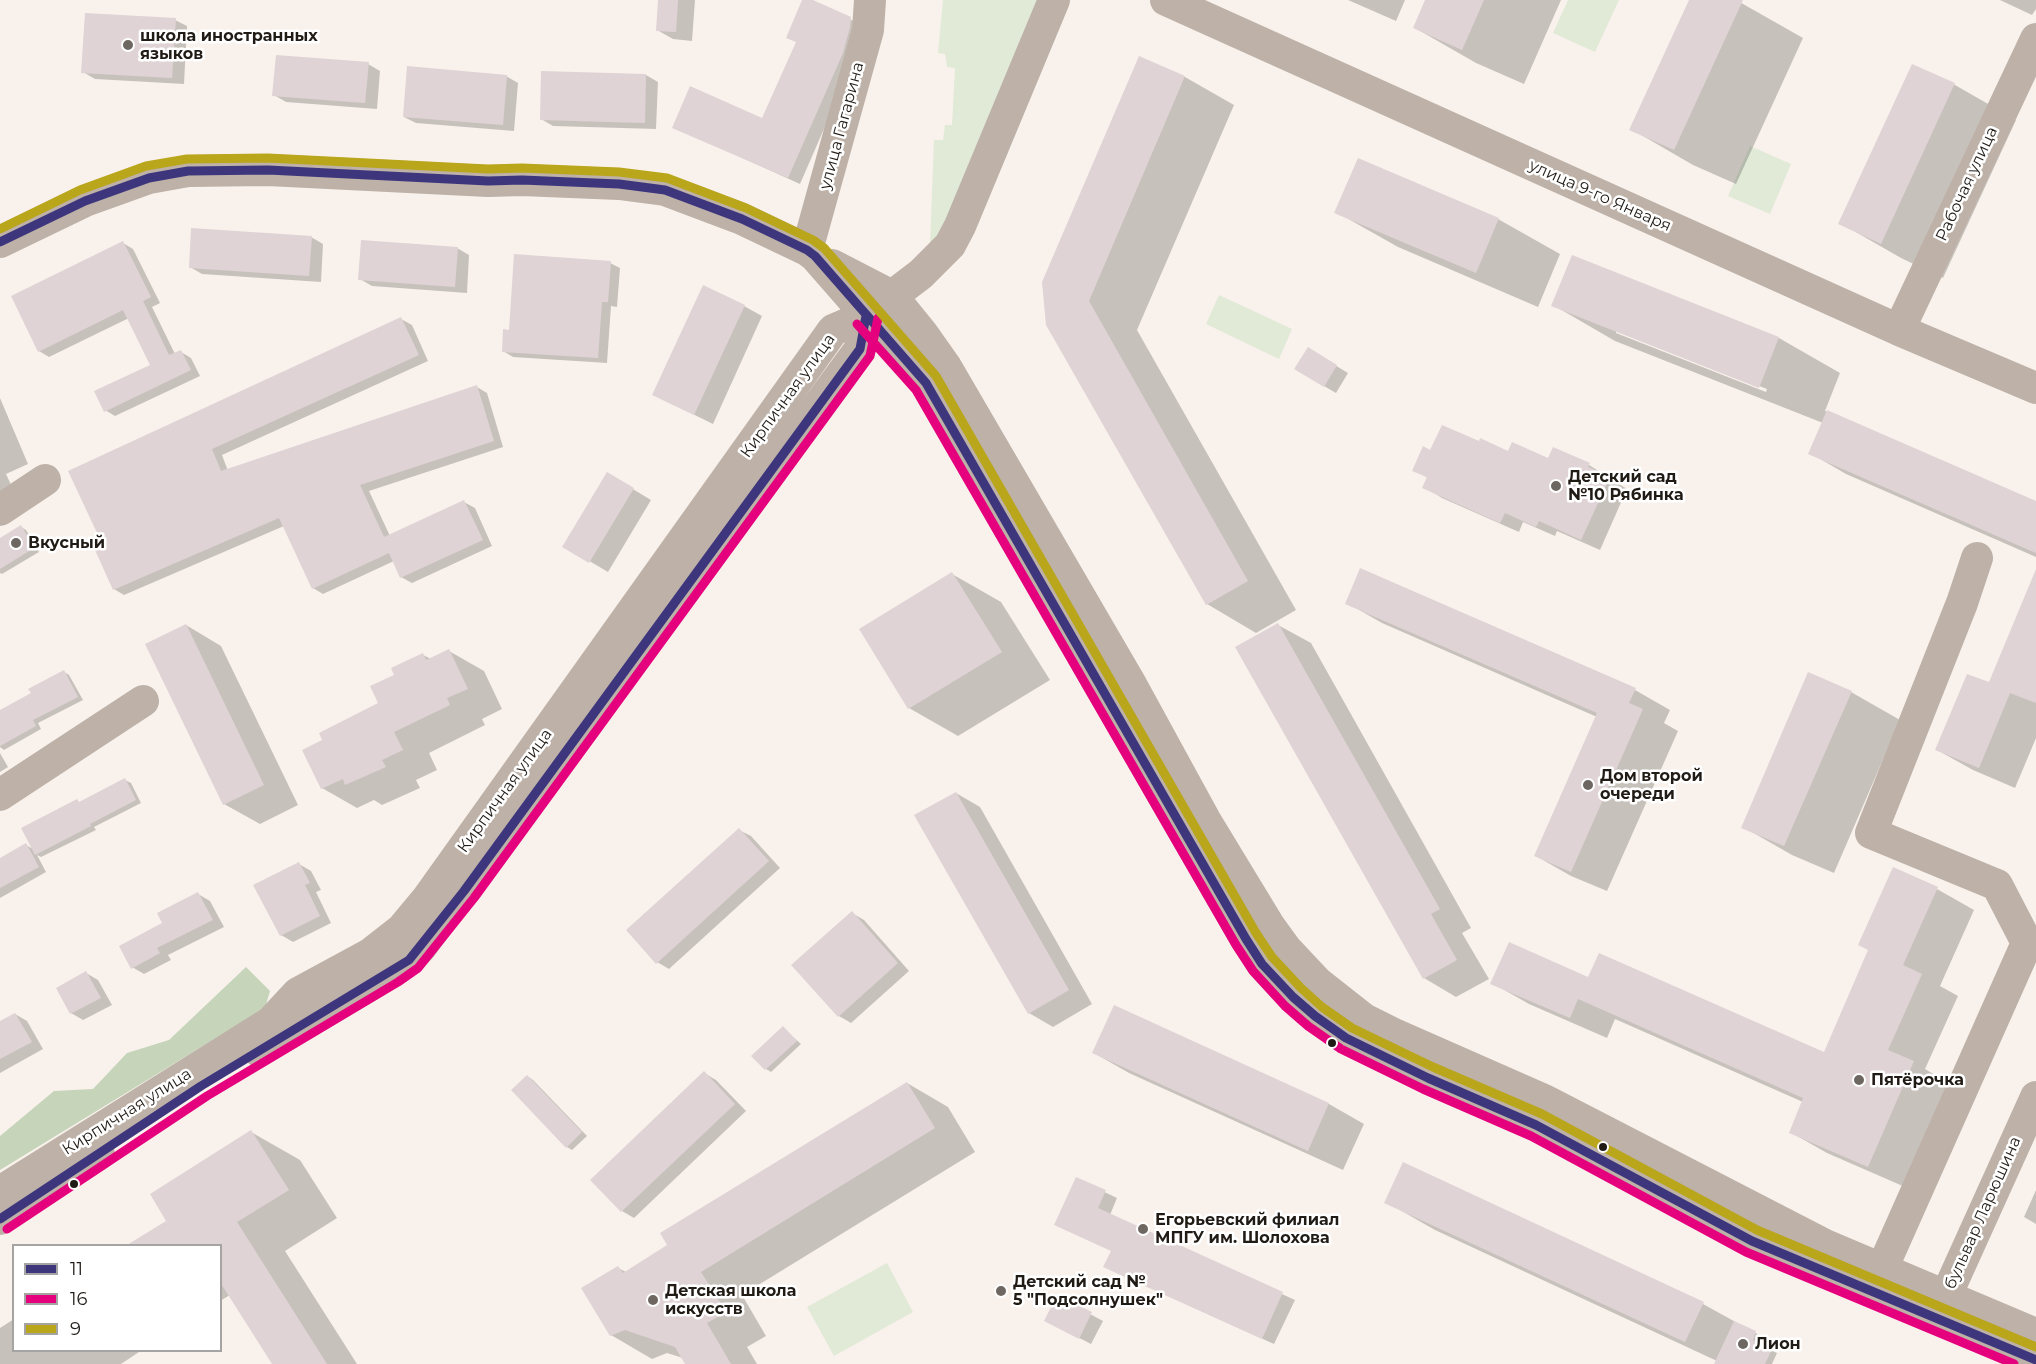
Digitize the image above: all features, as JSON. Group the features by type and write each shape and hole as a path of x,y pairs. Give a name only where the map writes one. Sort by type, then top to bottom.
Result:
{"street":[{"name":"улица Гагарина","path":"811,253 868,30 870,0"},
{"path":"866,316 940,256 950,245 1054,0"},
{"name":"улица 9-го Января","path":"1166,0 1899,330 2036,388"},
{"name":"Рабочая улица","path":"1899,330 2036,39"},
{"path":"0,242 85,201 149,178 188,171 267,170 488,181 620,184 665,190 742,219 892,296 952,376 1128,681 1205,820 1264,917 1286,949 1317,982 1364,1019 1546,1101 1820,1257 2036,1360"},
{"path":"811,253 926,383 1246,939 1262,964 1293,997 1346,1038 1428,1078 1536,1125 1752,1241 1882,1269 2036,1334"},
{"name":"Кирпичная улица","path":"0,1192 271,1022 298,993 370,954 402,929 441,881 833,330 866,316"},
{"name":"Кирпичная улица","path":"0,1219 201,1086 409,960 464,891 860,349 866,316"},
{"path":"0,510 45,480"},
{"path":"1882,1269 2027,943 1997,885 1871,834 1962,603 1977,558"},
{"path":"0,795 143,701"},
{"name":"бульвар Ларюшина","path":"1946,1296 2036,1097"}],"green space":[{"path":"943,0 1042,0 950,222 930,245 934,140 943,140 945,125 952,125 955,68 947,67 945,54 938,53"},
{"path":"1568,0 1619,0 1595,52 1553,33"},
{"path":"1750,146 1791,164 1770,214 1728,196"},
{"path":"1219,295 1292,329 1279,359 1206,324"},
{"path":"246,967 270,991 265,1008 0,1170 0,1136 54,1091 93,1089 127,1053 169,1040"},
{"path":"887,1263 913,1312 834,1356 807,1307"}],"building":[{"path":"658,0 678,0 676,32 656,31"},
{"path":"802,0 813,0 851,17 843,53 788,178 672,128 690,86 762,118 796,42 786,38"},
{"path":"1425,0 1484,0 1462,50 1413,28"},
{"path":"1689,0 1743,0 1674,150 1629,130"},
{"name":"школа иностранных языков","path":"85,13 176,18 172,78 81,73"},
{"path":"276,55 369,62 365,103 272,96"},
{"path":"1139,56 1185,76 1089,301 1248,581 1206,605 1046,325 1042,282"},
{"path":"1912,64 1955,83 1881,244 1838,224"},
{"path":"407,66 507,75 503,125 403,117"},
{"path":"541,71 646,74 645,123 540,120"},
{"path":"1358,158 1499,218 1476,273 1334,213"},
{"path":"191,228 312,236 309,276 189,268"},
{"path":"361,240 458,247 455,287 358,280"},
{"path":"123,241 151,297 143,301 169,355 181,350 191,370 104,412 94,391 150,365 123,310 38,352 11,296"},
{"path":"514,254 611,261 608,302 602,302 598,358 502,352 503,329 509,330"},
{"path":"1572,255 1779,337 1759,388 1551,306"},
{"path":"703,285 745,305 694,415 652,395"},
{"path":"401,317 419,355 212,449 221,471 477,385 494,441 360,485 384,537 464,500 483,540 400,578 389,553 312,589 279,518 113,590 90,539 98,535 68,471"},
{"path":"1308,347 1337,365 1324,387 1294,369"},
{"path":"1827,410 2036,501 2036,553 1808,454"},
{"path":"1442,425 1479,441 1480,438 1508,451 1512,442 1548,458 1553,447 1590,463 1588,467 1610,477 1581,540 1539,521 1536,527 1505,513 1500,523 1422,488 1427,477 1412,471 1423,446 1430,450"},
{"path":"607,472 634,488 589,563 562,547"},
{"name":"Вкусный","path":"21,525 34,548 0,569 0,538"},
{"name":"Дом второй очереди","path":"1360,568 1636,688 1629,703 1643,709 1571,872 1534,856 1597,713 1345,604"},
{"path":"2036,569 2036,703 2010,693 1979,768 1935,750 1967,674 1989,682"},
{"path":"952,572 1002,652 908,709 859,629"},
{"path":"1278,623 1440,909 1431,914 1457,960 1423,979 1235,647"},
{"path":"186,624 264,785 223,805 145,644"},
{"path":"449,649 468,689 447,698 450,705 394,732 403,750 382,760 386,767 345,785 343,779 321,789 302,750 322,740 319,733 378,703 370,686 394,675 391,668 423,653 426,660"},
{"path":"64,670 78,697 33,720 36,726 0,746 0,710 31,693 28,689"},
{"path":"1808,672 1852,691 1784,846 1741,828"},
{"path":"125,778 136,800 35,855 21,828 77,799 79,802"},
{"path":"956,792 1069,990 1028,1014 914,815"},
{"path":"739,828 769,861 656,964 626,930"},
{"path":"26,843 39,867 0,888 0,858"},
{"path":"299,862 310,883 305,885 320,916 280,936 253,885"},
{"path":"1893,867 1938,887 1903,965 1922,974 1888,1050 1914,1061 1868,1167 1789,1133 1803,1098 1578,999 1570,1018 1490,984 1509,942 1588,977 1599,953 1824,1052 1868,950 1858,945"},
{"path":"198,892 213,920 157,948 160,953 131,969 119,946 162,923 157,913"},
{"path":"852,911 898,963 838,1017 791,965"},
{"path":"86,971 101,998 70,1014 56,988"},
{"path":"1114,1005 1329,1103 1308,1151 1092,1053"},
{"path":"15,1013 32,1042 0,1059 0,1021"},
{"path":"783,1026 797,1041 765,1070 751,1056"},
{"path":"704,1071 735,1104 621,1212 590,1180"},
{"path":"527,1075 582,1132 566,1148 511,1090"},
{"path":"907,1082 935,1128 701,1272 726,1312 707,1323 731,1364 685,1364 675,1347 625,1330 610,1336 581,1288 618,1266 623,1273 667,1245 660,1233"},
{"path":"251,1130 289,1190 237,1222 327,1364 272,1364 222,1285 222,1244 129,1244 166,1221 150,1194"},
{"path":"1403,1162 1704,1302 1685,1342 1384,1203"},
{"path":"1076,1177 1106,1190 1098,1208 1283,1292 1262,1339 1103,1267 1111,1251 1054,1225"},
{"path":"1057,1295 1092,1312 1079,1339 1044,1321"},
{"name":"Лион","path":"1734,1321 1756,1331 1753,1340 1772,1349 1765,1364 1714,1364"}],"transit line":[{"name":"9","path":"0,229 80,190 146,166 187,159 268,158 488,169 619,172 667,178 746,208 813,240 824,248 936,376 1256,933 1272,957 1301,988 1322,1007 1352,1028 1433,1067 1542,1114 1757,1230 2036,1347"},
{"name":"11","path":"0,242 85,201 149,178 188,171 268,170 488,181 619,184 665,190 742,219 807,250 815,256 926,383 1246,939 1262,964 1293,997 1346,1038 1428,1078 1536,1125 1752,1241 2036,1360"},
{"name":"11","path":"0,1219 201,1086 409,960 464,891 860,349 866,316"},
{"name":"16","path":"7,1229 207,1096 418,968 474,898 870,356 878,318"},
{"name":"16","path":"857,324 916,390 1236,945 1253,971 1285,1006 1308,1026 1341,1049 1423,1089 1531,1136 1746,1252 2014,1364"}],"place":[{"name":"школа иностранных языков","path":"128,45"},
{"name":"Детский сад №10 Рябинка","path":"1556,486"},
{"name":"Вкусный","path":"16,543"},
{"name":"Дом второй очереди","path":"1588,785"},
{"name":"Пятёрочка","path":"1859,1080"},
{"name":"Егорьевский филиал МПГУ им. Шолохова","path":"1143,1229"},
{"name":"Детский сад № 5 \"Подсолнушек\"","path":"1001,1291"},
{"name":"Детская школа искусств","path":"653,1300"},
{"name":"Лион","path":"1743,1344"}]}
